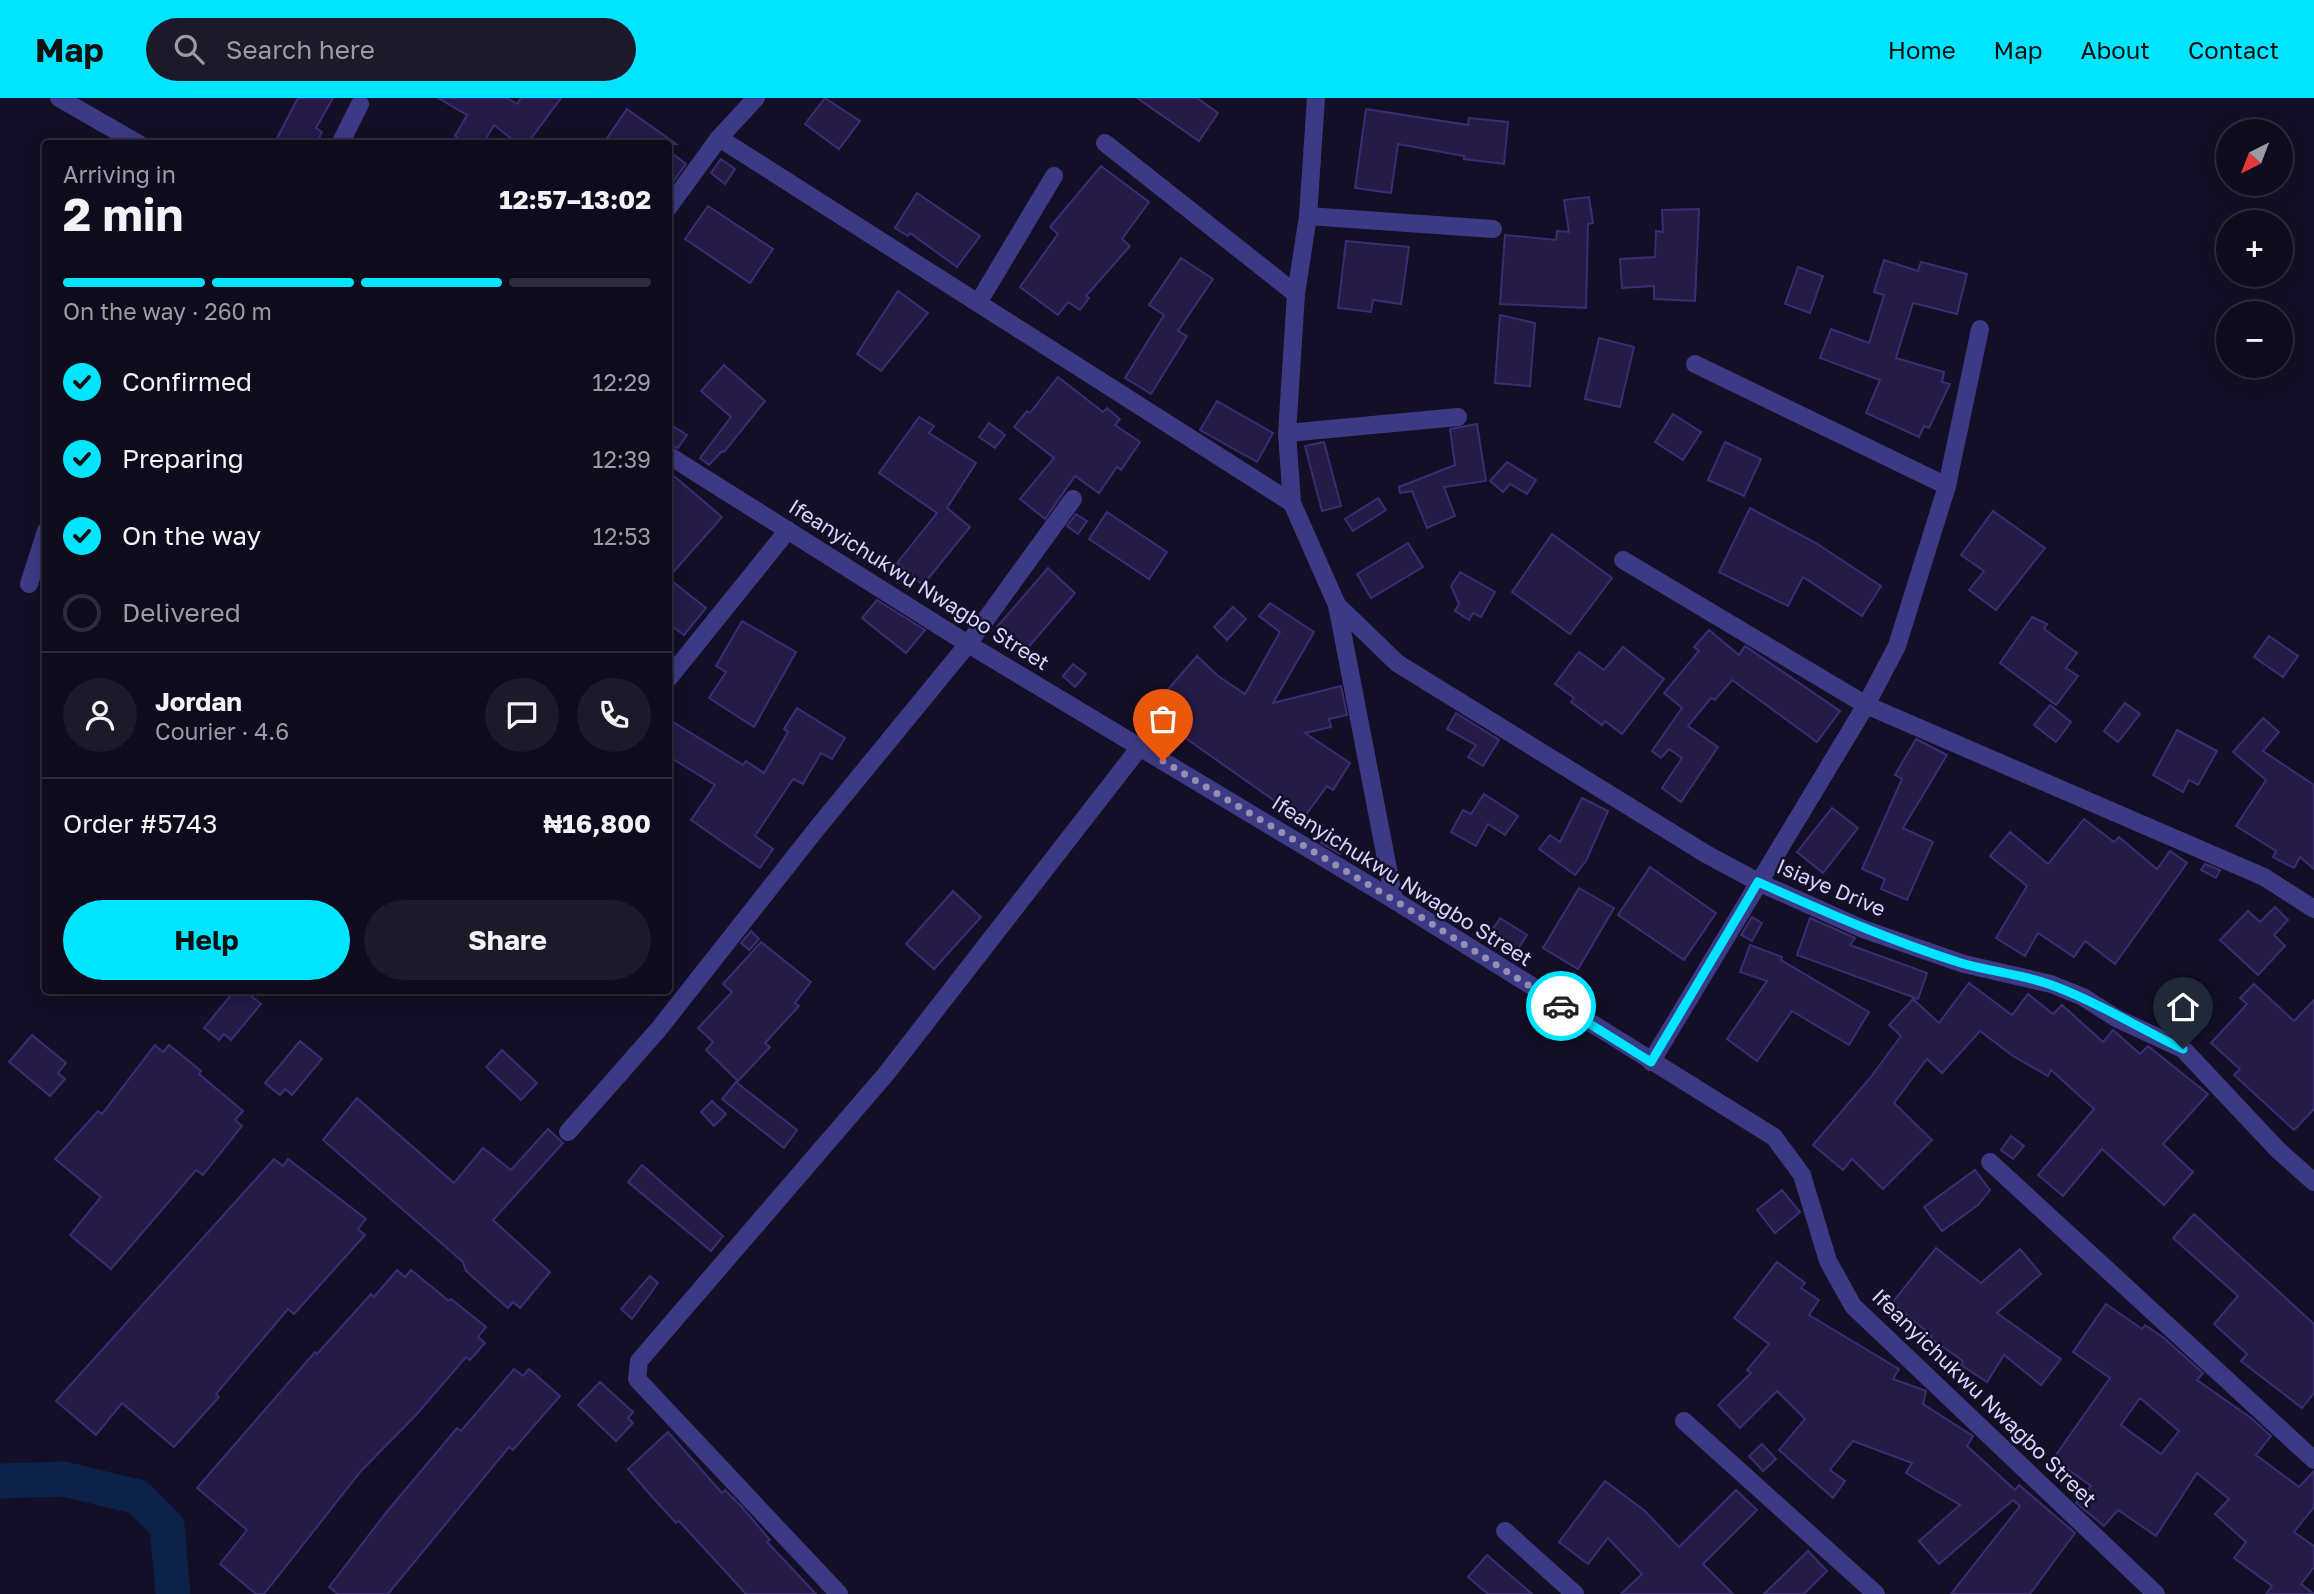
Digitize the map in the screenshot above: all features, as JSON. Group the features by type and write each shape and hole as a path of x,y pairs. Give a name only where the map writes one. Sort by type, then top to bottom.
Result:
{"street":[{"path":"59,98 132,140"},
{"path":"672,203 719,138 756,98"},
{"path":"1316,98 1308,216 1296,294 1287,433 1292,503 1337,605 1394,900"},
{"path":"342,140 360,104"},
{"path":"719,138 1292,503"},
{"path":"1105,143 1296,294"},
{"path":"978,303 1054,176"},
{"path":"1308,216 1493,229"},
{"path":"1651,1062 1866,705 1897,646 1947,486 1980,329"},
{"path":"1695,364 1947,486"},
{"path":"1287,433 1458,417"},
{"name":"Ifeanyichukwu Nwagbo Street","path":"672,458 968,644 1394,900 1774,1137 1802,1175 1828,1261 1853,1306 2156,1594"},
{"path":"568,1132 657,1030 968,644 1073,499"},
{"path":"672,674 788,530"},
{"path":"29,584 42,543"},
{"path":"1623,560 1866,705 2264,877 2314,909"},
{"name":"Isiaye Drive","path":"1337,605 1397,663 1706,854 1758,882 1863,929 1964,964 2051,984 2183,1049 2277,1150 2314,1182"},
{"path":"839,1594 637,1379 639,1361 886,1073 1140,747"},
{"path":"1990,1162 2314,1460"},
{"path":"1684,1420 1876,1594"},
{"path":"1505,1531 1576,1594"}],"building":[{"path":"298,98 333,98 316,128 322,132 318,140 276,140"},
{"path":"438,98 507,98 517,104 521,98 561,98 530,140 513,140 494,125 485,140 462,140 455,136 467,115"},
{"path":"825,98 860,121 839,149 805,124"},
{"path":"1137,98 1197,98 1218,113 1199,141"},
{"path":"627,109 670,140 606,140"},
{"path":"1366,109 1468,125 1469,118 1508,122 1504,164 1464,159 1464,156 1398,144 1391,193 1355,188"},
{"path":"672,153 686,164 672,181"},
{"path":"721,159 735,169 725,184 711,173"},
{"path":"1101,166 1149,202 1122,239 1130,246 1086,296 1089,298 1080,310 1068,302 1058,315 1020,287 1058,234 1050,227"},
{"path":"917,193 980,236 957,267 910,233 908,236 895,228"},
{"path":"1589,197 1593,223 1588,224 1586,308 1500,304 1505,235 1556,240 1557,231 1569,232 1564,200"},
{"path":"708,206 773,249 750,283 685,239"},
{"path":"1699,209 1695,301 1654,299 1654,286 1622,288 1620,259 1655,257 1656,231 1663,232 1662,210"},
{"path":"1346,241 1409,247 1401,304 1373,300 1371,312 1338,308"},
{"path":"1181,258 1213,279 1178,331 1187,336 1151,394 1125,378 1164,315 1149,305"},
{"path":"1884,260 1918,271 1921,262 1967,274 1957,314 1913,303 1896,358 1944,372 1942,382 1950,384 1929,428 1924,426 1919,437 1866,413 1880,380 1820,358 1831,329 1869,343 1884,295 1874,292"},
{"path":"1798,267 1823,276 1810,313 1785,304"},
{"path":"898,291 928,313 881,371 857,354"},
{"path":"1500,315 1535,323 1530,386 1495,383"},
{"path":"1599,338 1634,347 1620,407 1585,399"},
{"path":"724,365 765,401 724,452 709,465 700,458 731,417 701,391"},
{"path":"1058,377 1103,412 1107,408 1120,419 1115,425 1140,442 1121,470 1117,467 1099,493 1075,476 1045,519 1020,499 1054,458 1014,427 1027,411 1030,413"},
{"path":"1217,401 1273,433 1257,462 1200,430"},
{"path":"1673,414 1701,432 1683,460 1655,442"},
{"path":"919,417 934,426 929,433 976,463 947,508 970,527 923,585 897,563 937,513 879,473"},
{"path":"989,423 1005,435 995,448 979,437"},
{"path":"1477,424 1486,481 1444,487 1455,516 1427,528 1412,491 1400,493 1399,487 1455,465 1450,429"},
{"path":"672,426 687,435 678,448 672,446"},
{"path":"1324,442 1341,506 1322,511 1305,446"},
{"path":"1725,442 1761,459 1744,496 1708,480"},
{"path":"1507,462 1536,480 1527,494 1510,484 1503,492 1490,481"},
{"path":"672,474 722,517 672,573"},
{"path":"1378,498 1386,510 1353,531 1345,519"},
{"path":"1750,508 1816,543 1881,586 1862,616 1803,577 1788,606 1719,572"},
{"path":"1993,511 2045,548 1996,610 1969,590 1984,571 1961,555"},
{"path":"1107,512 1167,552 1149,579 1089,539"},
{"path":"1076,514 1087,521 1078,534 1067,526"},
{"path":"1552,534 1612,578 1570,634 1512,592"},
{"path":"1408,543 1423,567 1371,598 1357,574"},
{"path":"1048,568 1075,593 1025,651 997,627"},
{"path":"1460,572 1495,592 1481,617 1473,613 1469,620 1455,611 1459,604 1451,586"},
{"path":"672,581 706,608 684,635 672,626"},
{"path":"877,600 925,630 906,653 862,618"},
{"path":"1270,603 1314,632 1273,703 1341,686 1347,715 1329,719 1331,727 1305,733 1350,763 1333,790 1327,786 1302,820 1164,723 1151,740 1137,730 1150,710 1197,656 1218,676 1245,694 1280,632 1259,616"},
{"path":"1233,607 1246,619 1227,640 1214,627"},
{"path":"2032,617 2047,624 2044,629 2077,653 2066,668 2078,676 2056,705 2000,663"},
{"path":"742,621 796,652 754,727 709,698 726,672 716,666"},
{"path":"1709,630 1739,655 1745,646 1840,711 1817,742 1732,680 1715,700 1711,698 1688,726 1718,747 1681,802 1662,788 1682,758 1669,749 1661,758 1652,751 1682,708 1664,693 1699,651 1694,647"},
{"path":"2269,636 2298,656 2283,677 2254,657"},
{"path":"1623,647 1664,679 1622,734 1605,721 1602,725 1571,702 1574,698 1555,684 1579,652 1604,670"},
{"path":"1073,664 1086,674 1075,687 1063,676"},
{"path":"2125,703 2140,714 2118,742 2104,731"},
{"path":"2050,705 2071,722 2056,742 2034,725"},
{"path":"797,708 845,738 832,759 821,753 803,784 793,779 755,836 773,849 760,868 691,820 715,785 672,758 672,721 743,765 746,761 764,773 788,732 784,729"},
{"path":"1456,713 1499,740 1483,766 1468,757 1476,745 1447,729"},
{"path":"2263,718 2279,732 2263,751 2314,785 2314,869 2300,857 2294,868 2273,857 2276,851 2236,826 2266,780 2233,752"},
{"path":"2177,730 2217,751 2198,785 2189,780 2183,792 2153,775"},
{"path":"1916,739 1947,755 1903,828 1933,842 1907,900 1881,889 1885,879 1862,869 1902,779 1895,775"},
{"path":"1484,794 1518,816 1505,835 1488,824 1476,846 1451,832 1463,810 1471,814"},
{"path":"1582,798 1608,811 1586,861 1575,875 1539,849 1550,835 1560,842"},
{"path":"1832,808 1858,828 1823,873 1797,852"},
{"path":"2084,819 2114,842 2119,837 2157,869 2170,851 2187,863 2115,964 2085,941 2074,957 2038,933 2025,956 1996,938 2027,886 1990,856 2010,832 2048,864"},
{"path":"1330,831 1347,845 1340,854 1321,843"},
{"path":"2205,864 2220,870 2216,878 2201,870"},
{"path":"1650,867 1716,913 1684,960 1618,915"},
{"path":"1579,888 1614,908 1578,969 1543,948"},
{"path":"953,891 981,917 934,969 906,944"},
{"path":"2275,907 2288,920 2274,935 2285,946 2258,975 2220,940 2248,911 2260,922"},
{"path":"1752,917 1762,923 1752,941 1741,935"},
{"path":"1500,918 1527,935 1516,952 1489,935"},
{"path":"1810,918 1855,938 1850,945 1927,973 1918,999 1797,955"},
{"path":"751,931 759,939 749,950 741,943"},
{"path":"761,942 811,982 795,1003 799,1006 765,1043 770,1047 738,1081 706,1050 713,1042 698,1028 732,992 723,984"},
{"path":"1750,945 1782,957 1781,960 1869,1012 1849,1045 1792,1011 1757,1061 1727,1039 1767,981 1740,972"},
{"path":"1969,983 2012,1015 2028,994 2053,1014 2062,1005 2103,1042 2113,1030 2140,1054 2148,1046 2208,1094 2163,1144 2193,1172 2164,1205 2102,1149 2063,1196 2038,1175 2094,1109 2051,1070 2048,1076 2013,1056 1980,1031 1942,1073 1927,1059 1894,1103 1932,1140 1883,1189 1852,1159 1843,1170 1813,1145 1870,1078 1901,1036 1889,1025 1913,999 1939,1023"},
{"path":"2254,984 2294,1021 2314,1000 2314,1109 2294,1130 2234,1075 2240,1069 2211,1043 2247,1004 2240,998"},
{"path":"232,994 249,994 261,1004 231,1040 224,1034 219,1040 204,1028"},
{"path":"32,1035 66,1063 58,1073 65,1079 50,1096 9,1062"},
{"path":"300,1041 322,1059 292,1095 285,1089 280,1095 265,1083"},
{"path":"155,1045 163,1052 169,1045 201,1071 199,1074 243,1111 235,1120 242,1126 203,1175 196,1170 111,1269 70,1235 101,1197 55,1159 98,1111 102,1114"},
{"path":"502,1050 537,1083 521,1100 486,1067"},
{"path":"736,1082 797,1130 784,1148 722,1099"},
{"path":"357,1098 454,1183 483,1148 511,1170 548,1129 563,1143 493,1220 550,1272 520,1308 513,1302 508,1308 466,1271 463,1262 323,1140"},
{"path":"712,1101 726,1114 714,1126 701,1112"},
{"path":"2011,1136 2024,1146 2013,1159 2001,1150"},
{"path":"274,1159 283,1166 288,1159 366,1219 358,1229 365,1235 294,1314 288,1309 216,1394 219,1397 174,1447 122,1403 96,1435 56,1401"},
{"path":"642,1165 723,1236 711,1251 628,1182"},
{"path":"1975,1170 1990,1190 1978,1205 1942,1231 1924,1207"},
{"path":"1782,1190 1800,1212 1775,1233 1757,1210"},
{"path":"2194,1214 2314,1324 2314,1393 2302,1408 2241,1361 2247,1354 2214,1324 2238,1296 2173,1238"},
{"path":"1936,1248 1981,1283 2020,1249 2041,1274 1997,1313 2061,1359 2041,1385 2004,1355 1987,1382 1961,1365 1963,1361 1930,1338 1932,1336 1892,1303"},
{"path":"1777,1262 1805,1283 1801,1288 1819,1300 1809,1315 1899,1369 1893,1379 1926,1391 1923,1404 1973,1436 1967,1446 2015,1490 2019,1485 2075,1533 2030,1594 1951,1594 2020,1506 2013,1500 1939,1564 1919,1541 1960,1505 1906,1473 1912,1463 1853,1441 1830,1470 1845,1481 1833,1498 1779,1450 1805,1419 1777,1391 1740,1428 1718,1405 1751,1373 1747,1370 1769,1344 1734,1318"},
{"path":"397,1270 405,1277 411,1270 486,1327 478,1337 485,1343 470,1360 466,1357 416,1415 361,1471 264,1594 256,1594 220,1564 247,1530 197,1488 315,1352 317,1354 371,1294 374,1297"},
{"path":"650,1276 658,1283 632,1319 621,1309"},
{"path":"2106,1304 2142,1329 2145,1325 2164,1338 2203,1373 2197,1380 2251,1418 2271,1436 2256,1455 2299,1487 2314,1471 2314,1507 2294,1532 2314,1546 2314,1567 2301,1584 2314,1594 2266,1594 2272,1586 2234,1558 2246,1542 2215,1514 2229,1499 2197,1473 2156,1536 2118,1510 2104,1526 2076,1503 2091,1486 2053,1459 2110,1378 2073,1352","holes":["2140,1398 2179,1431 2161,1454 2121,1425"]},
{"path":"514,1369 523,1376 529,1369 560,1396 513,1450 509,1447 388,1594 338,1594 329,1587 385,1514 457,1428 461,1431"},
{"path":"600,1382 633,1412 628,1418 633,1423 616,1441 578,1405"},
{"path":"668,1432 722,1493 725,1490 742,1507 770,1540 767,1542 816,1594 746,1594 679,1521 676,1523 654,1499 628,1469"},
{"path":"1762,1444 1776,1459 1763,1471 1749,1456"},
{"path":"1605,1481 1645,1511 1679,1547 1736,1490 1757,1510 1703,1564 1733,1594 1621,1594 1642,1574 1608,1538 1588,1564 1559,1542"},
{"path":"1808,1551 1827,1571 1804,1594 1764,1594"},
{"path":"1487,1555 1532,1594 1488,1594 1468,1577"}],"waterway":[{"path":"0,1481 64,1479 138,1497 167,1526 173,1594"}],"way so far":[{"path":"1163,761 1394,900 1561,1006"}],"route":[{"path":"1561,1006 1651,1062 1758,882 1863,929 1964,964 2051,984 2183,1049"}]}
